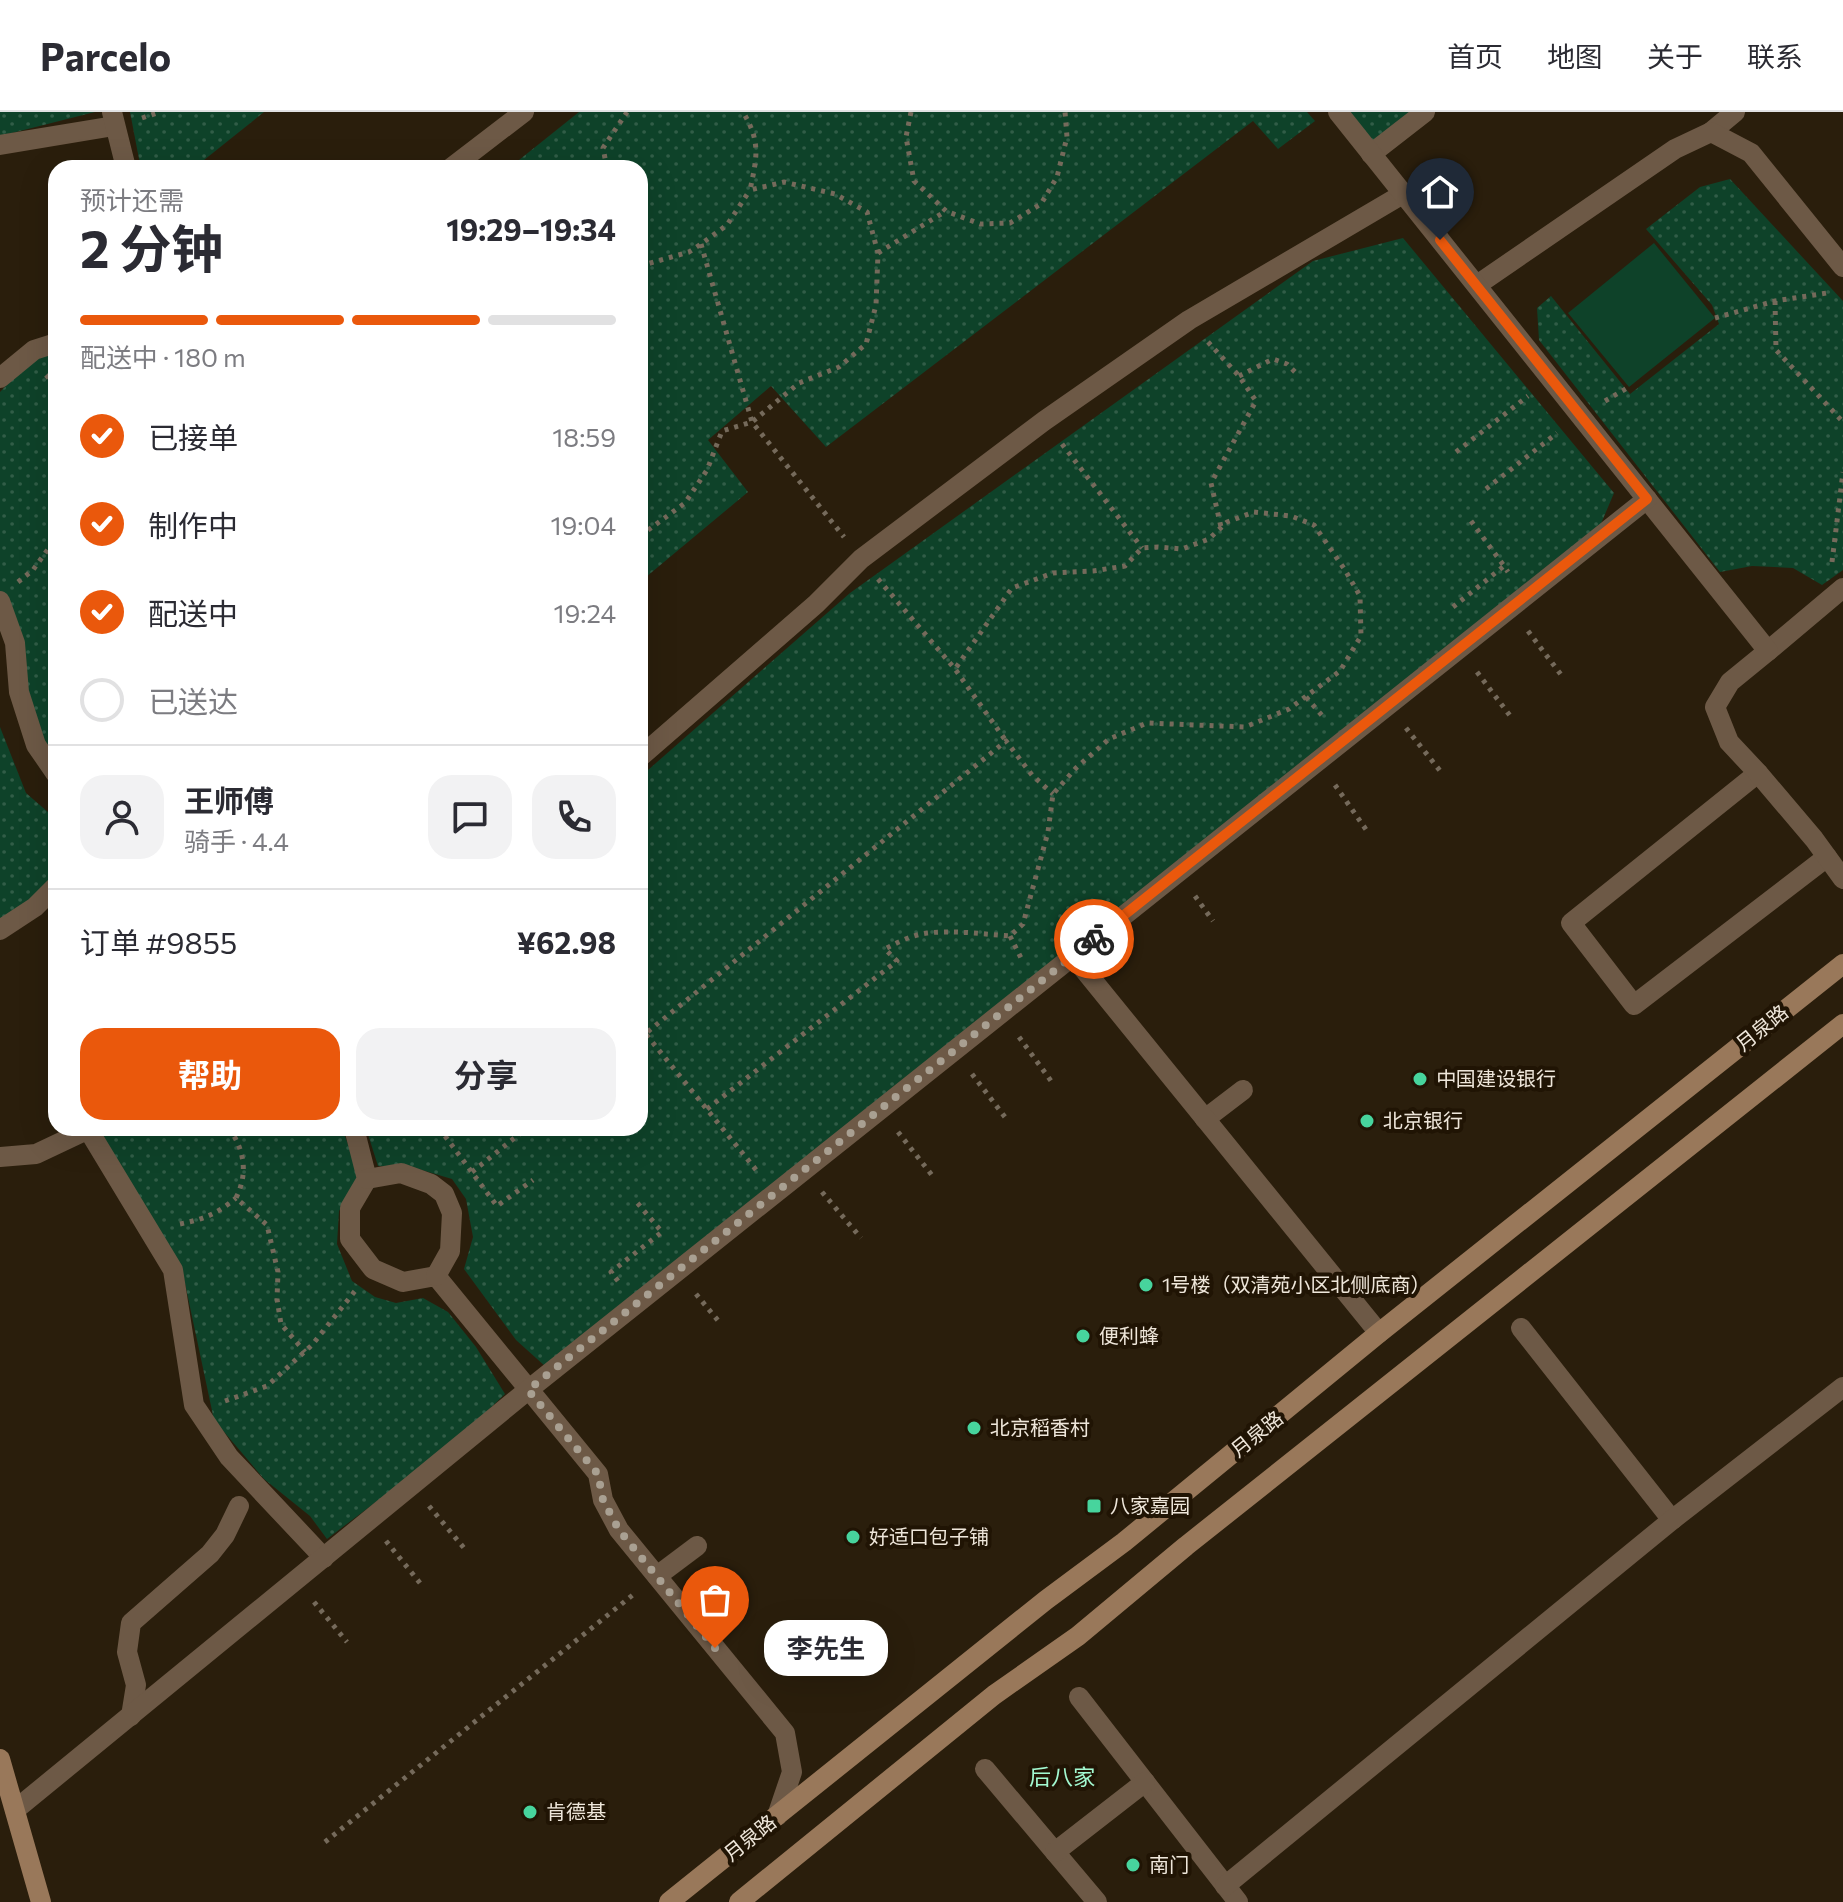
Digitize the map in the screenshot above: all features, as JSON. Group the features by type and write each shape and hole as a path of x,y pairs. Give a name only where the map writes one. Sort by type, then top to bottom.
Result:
{"main road":[{"name":"月泉路","path":"669,1902 1046,1600 1124,1542 1379,1333 1843,964"},
{"name":"月泉路","path":"739,1902 994,1695 1078,1636 1186,1546 1843,1024"},
{"path":"0,1759 41,1902"}],"street":[{"path":"461,160 524,112"},
{"path":"1338,112 1768,651"},
{"path":"1371,154 1425,112"},
{"path":"1477,285 1675,149 1711,132 1735,112"},
{"path":"0,145 113,119 124,160"},
{"path":"1711,132 1751,153 1843,267"},
{"path":"648,750 816,604 861,559 1044,421 1189,320 1403,194"},
{"path":"0,378 34,350 48,346"},
{"path":"15,1810 528,1390 1647,499"},
{"path":"6,594 15,643 19,692 36,745 48,762"},
{"path":"1758,773 1571,923 1634,1005 1838,869 1758,773 1729,742 1715,707 1730,682 1835,594"},
{"path":"0,930 35,907 48,894"},
{"path":"1073,956 1379,1333"},
{"path":"1205,1119 1243,1090"},
{"path":"0,1157 36,1154 75,1136"},
{"path":"94,1136 173,1270 194,1405 229,1457 324,1558"},
{"path":"356,1136 367,1179 350,1208 350,1239 373,1269 403,1282 436,1276"},
{"path":"367,1179 401,1173 431,1184 444,1194 452,1213 450,1251 436,1276"},
{"path":"436,1276 598,1474 603,1500 619,1530 785,1733 792,1772 777,1816"},
{"path":"1521,1328 1672,1520"},
{"path":"1079,1697 1232,1894 1672,1520 1843,1387"},
{"path":"131,1716 136,1685 127,1652 131,1623 210,1554 225,1535 239,1506"},
{"path":"657,1576 697,1546"},
{"path":"985,1769 1097,1902"},
{"path":"1055,1852 1145,1782"}],"path":[{"path":"605,160 603,148 627,112"},
{"path":"648,264 689,252 701,244 727,225 750,190 757,155 753,128 743,112"},
{"path":"911,112 906,137 914,181 946,211 980,224 1010,223 1041,204 1057,177 1067,137 1065,112"},
{"path":"648,530 685,503 707,470 722,431 752,422 799,383 839,367 866,344 876,305 878,253 867,212 835,194 784,182 750,190"},
{"path":"878,253 946,211"},
{"path":"701,244 752,422 861,559 955,669 1032,775 1053,794"},
{"path":"1715,318 1775,301 1829,292"},
{"path":"1775,301 1776,350 1843,422"},
{"path":"1189,320 1239,376 1256,401 1211,483 1221,527"},
{"path":"1239,376 1273,359 1287,364 1299,376"},
{"path":"1456,452 1551,378"},
{"path":"1486,489 1581,416"},
{"path":"1044,421 1142,548"},
{"path":"1835,594 1843,472"},
{"path":"707,1109 897,961 885,949 925,933 1010,936 1023,924 1048,832 1053,794 1076,768 1109,739 1147,723 1245,727 1289,709 1340,671 1361,636 1360,596 1314,525 1291,516 1254,512 1227,522 1209,539 1182,549 1142,548 1125,566 1053,573 1012,588 955,669"},
{"path":"1471,521 1504,566"},
{"path":"6,594 33,570 48,549"},
{"path":"1510,608 1562,676"},
{"path":"1460,648 1511,717"},
{"path":"1388,705 1441,772"},
{"path":"648,1032 1006,741"},
{"path":"1318,761 1367,831"},
{"path":"1001,1013 1054,1085"},
{"path":"648,1042 775,1194"},
{"path":"954,1051 1008,1121"},
{"path":"880,1109 935,1179"},
{"path":"144,1222 164,1227 200,1220 221,1211 236,1198 244,1182 243,1164 235,1136"},
{"path":"445,1136 497,1206 533,1180"},
{"path":"444,1194 517,1136"},
{"path":"803,1170 861,1238"},
{"path":"236,1198 267,1225 278,1272 277,1299 281,1324 305,1352"},
{"path":"634,1199 662,1232 611,1272 637,1303"},
{"path":"194,1405 219,1403 267,1386 305,1352 373,1269"},
{"path":"678,1271 720,1323"},
{"path":"412,1486 464,1548"},
{"path":"369,1520 420,1583"},
{"path":"325,1842 657,1576"},
{"path":"297,1581 347,1642"}],"green space":[{"path":"0,112 95,112 0,136"},
{"path":"130,112 264,112 204,160 139,159"},
{"path":"579,112 1307,112 1315,121 1278,149 1253,121 826,447 771,386 708,440 748,492 648,575 648,160 519,160"},
{"path":"1349,112 1414,112 1375,145"},
{"path":"1730,179 1843,301 1843,570 1822,585 1793,568 1752,566 1720,572 1539,340 1537,308 1551,296 1630,394 1719,324 1712,305 1646,229 1700,187"},
{"path":"1403,238 1614,493 1600,526 546,1367 516,1340 464,1269 473,1237 466,1199 452,1179 415,1168 378,1166 369,1136 648,1136 648,770 850,593 1313,261"},
{"path":"1654,243 1715,318 1629,387 1568,313"},
{"path":"48,354 48,757 39,744 0,597 0,392 32,363"},
{"path":"0,727 26,793 48,812 48,884 0,924"},
{"path":"345,1136 360,1177 339,1211 337,1244 352,1281 375,1297 396,1303 423,1298 448,1312 476,1347 505,1394 441,1451 327,1539 310,1516 264,1479 214,1420 183,1274 97,1137"}],"way so far":[{"path":"715,1648 619,1530 603,1500 598,1474 528,1390 1094,939"}],"place":[{"name":"中国建设银行","path":"1420,1079"},
{"name":"北京银行","path":"1367,1121"},
{"name":"1号楼（双清苑小区北侧底商）","path":"1146,1285"},
{"name":"便利蜂","path":"1083,1336"},
{"name":"北京稻香村","path":"974,1428"},
{"name":"八家嘉园","path":"1094,1506"},
{"name":"好适口包子铺","path":"853,1537"},
{"name":"李先生","path":"715,1648"},
{"name":"肯德基","path":"530,1812"},
{"name":"南门","path":"1133,1865"}],"district":[{"name":"后八家","path":"1062,1777"}],"route":[{"path":"1094,939 1647,499 1440,240"}]}
